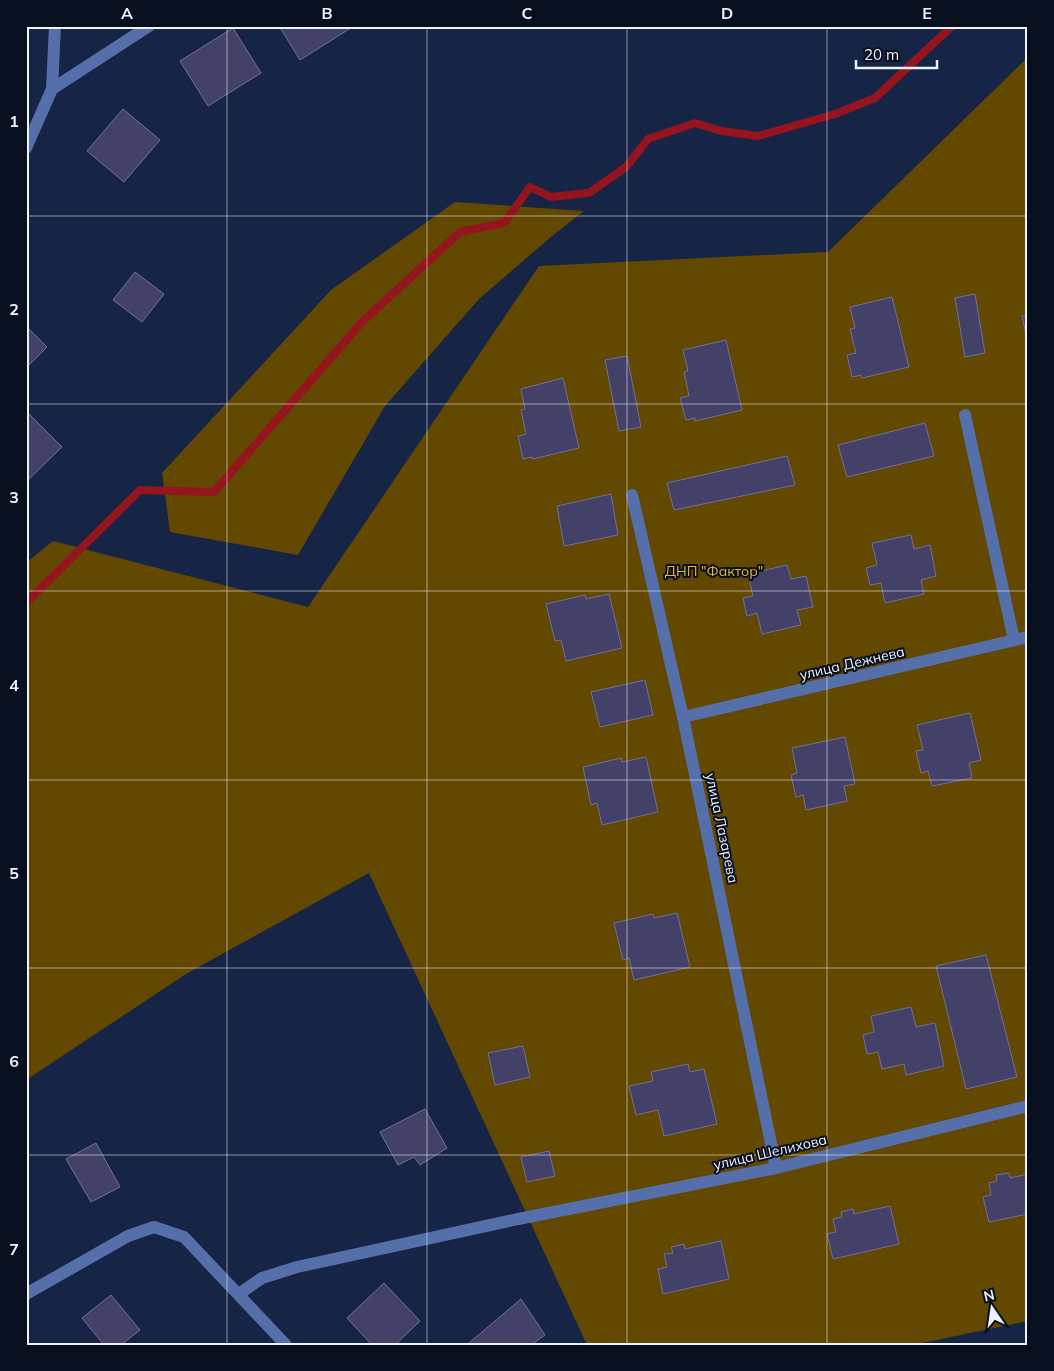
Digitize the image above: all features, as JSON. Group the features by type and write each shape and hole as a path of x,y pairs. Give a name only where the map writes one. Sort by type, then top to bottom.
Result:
{"street":[{"path":"26,148 52,89 54,26"},
{"path":"52,89 149,26"},
{"path":"965,415 1014,640"},
{"name":"улица Лазарева","path":"632,495 683,717 776,1168"},
{"name":"улица Дежнева","path":"683,717 1028,637"},
{"name":"улица Шелихова","path":"239,1294 262,1278 297,1267 518,1219 776,1168 1028,1106"},
{"path":"26,1294 128,1236 154,1227 184,1237 286,1345"}],"green space":[{"name":"ДНП \"Фактор\"","path":"1028,57 1028,1321 913,1345 587,1345 369,873 186,974 26,1080 26,563 53,541 308,607 539,266 828,252"},
{"path":"455,202 584,211 479,299 385,406 298,555 170,532 162,473 331,290"}],"building":[{"path":"279,26 354,26 300,60"},
{"path":"233,28 261,73 208,106 180,61"},
{"path":"123,109 160,140 124,182 87,151"},
{"path":"135,272 164,294 142,322 113,300"},
{"path":"975,294 985,353 965,357 955,298"},
{"path":"892,297 909,367 862,378 861,375 852,377 847,355 856,353 850,329 855,328 850,307"},
{"path":"1028,315 1028,338 1027,339 1022,316"},
{"path":"26,326 47,347 26,368"},
{"path":"726,340 742,410 695,421 695,418 686,420 680,398 689,396 684,372 688,371 683,350"},
{"path":"627,356 641,427 619,431 605,360"},
{"path":"563,378 579,448 533,459 532,457 523,459 518,436 526,434 521,410 525,409 521,389"},
{"path":"26,411 62,447 26,482"},
{"path":"925,423 934,456 847,477 838,445"},
{"path":"787,456 795,485 674,510 667,483"},
{"path":"611,494 618,535 564,546 557,506"},
{"path":"911,535 914,549 930,545 936,576 921,580 924,594 885,603 881,583 870,585 866,568 877,565 872,543"},
{"path":"787,565 791,579 806,576 813,607 797,610 801,625 762,634 757,613 747,616 743,598 753,596 748,574"},
{"path":"609,594 622,648 566,661 561,640 555,641 546,604 585,595 586,599"},
{"path":"645,680 653,715 600,727 591,692"},
{"path":"970,713 981,760 969,763 972,778 932,786 928,771 921,773 916,751 923,750 917,725"},
{"path":"845,737 855,784 844,786 847,801 806,810 803,795 796,797 791,775 797,773 792,748"},
{"path":"646,757 658,812 602,825 597,803 591,805 583,767 621,758 622,762"},
{"path":"677,913 690,967 634,980 629,958 623,960 614,923 653,914 654,918"},
{"path":"986,955 1017,1077 966,1089 936,966"},
{"path":"911,1007 916,1027 935,1023 944,1066 906,1075 904,1064 882,1069 878,1052 867,1054 863,1035 874,1032 871,1016"},
{"path":"523,1046 530,1077 495,1085 488,1053"},
{"path":"688,1064 690,1072 704,1069 717,1124 664,1136 658,1110 636,1115 629,1086 653,1081 651,1072"},
{"path":"425,1109 447,1148 420,1165 414,1157 398,1165 380,1132"},
{"path":"96,1143 120,1187 91,1202 66,1159"},
{"path":"549,1151 555,1176 527,1182 521,1157"},
{"path":"1009,1173 1010,1178 1028,1174 1028,1214 989,1222 983,1197 991,1195 989,1183 997,1181 996,1175"},
{"path":"890,1206 899,1244 833,1259 827,1234 836,1232 833,1219 842,1217 841,1212 853,1209 854,1214"},
{"path":"721,1241 729,1279 663,1294 658,1269 667,1267 664,1254 673,1253 671,1247 684,1244 685,1249"},
{"path":"384,1283 420,1321 395,1345 372,1345 347,1318"},
{"path":"111,1295 140,1330 121,1345 104,1345 82,1318"},
{"path":"521,1299 545,1335 531,1345 471,1345 469,1343"}],"waterway":[{"path":"26,603 140,490 214,492 362,322 460,232 504,223 530,187 551,197 589,193 626,167 648,139 695,123 721,131 758,136 835,114 875,98 952,26"}]}
